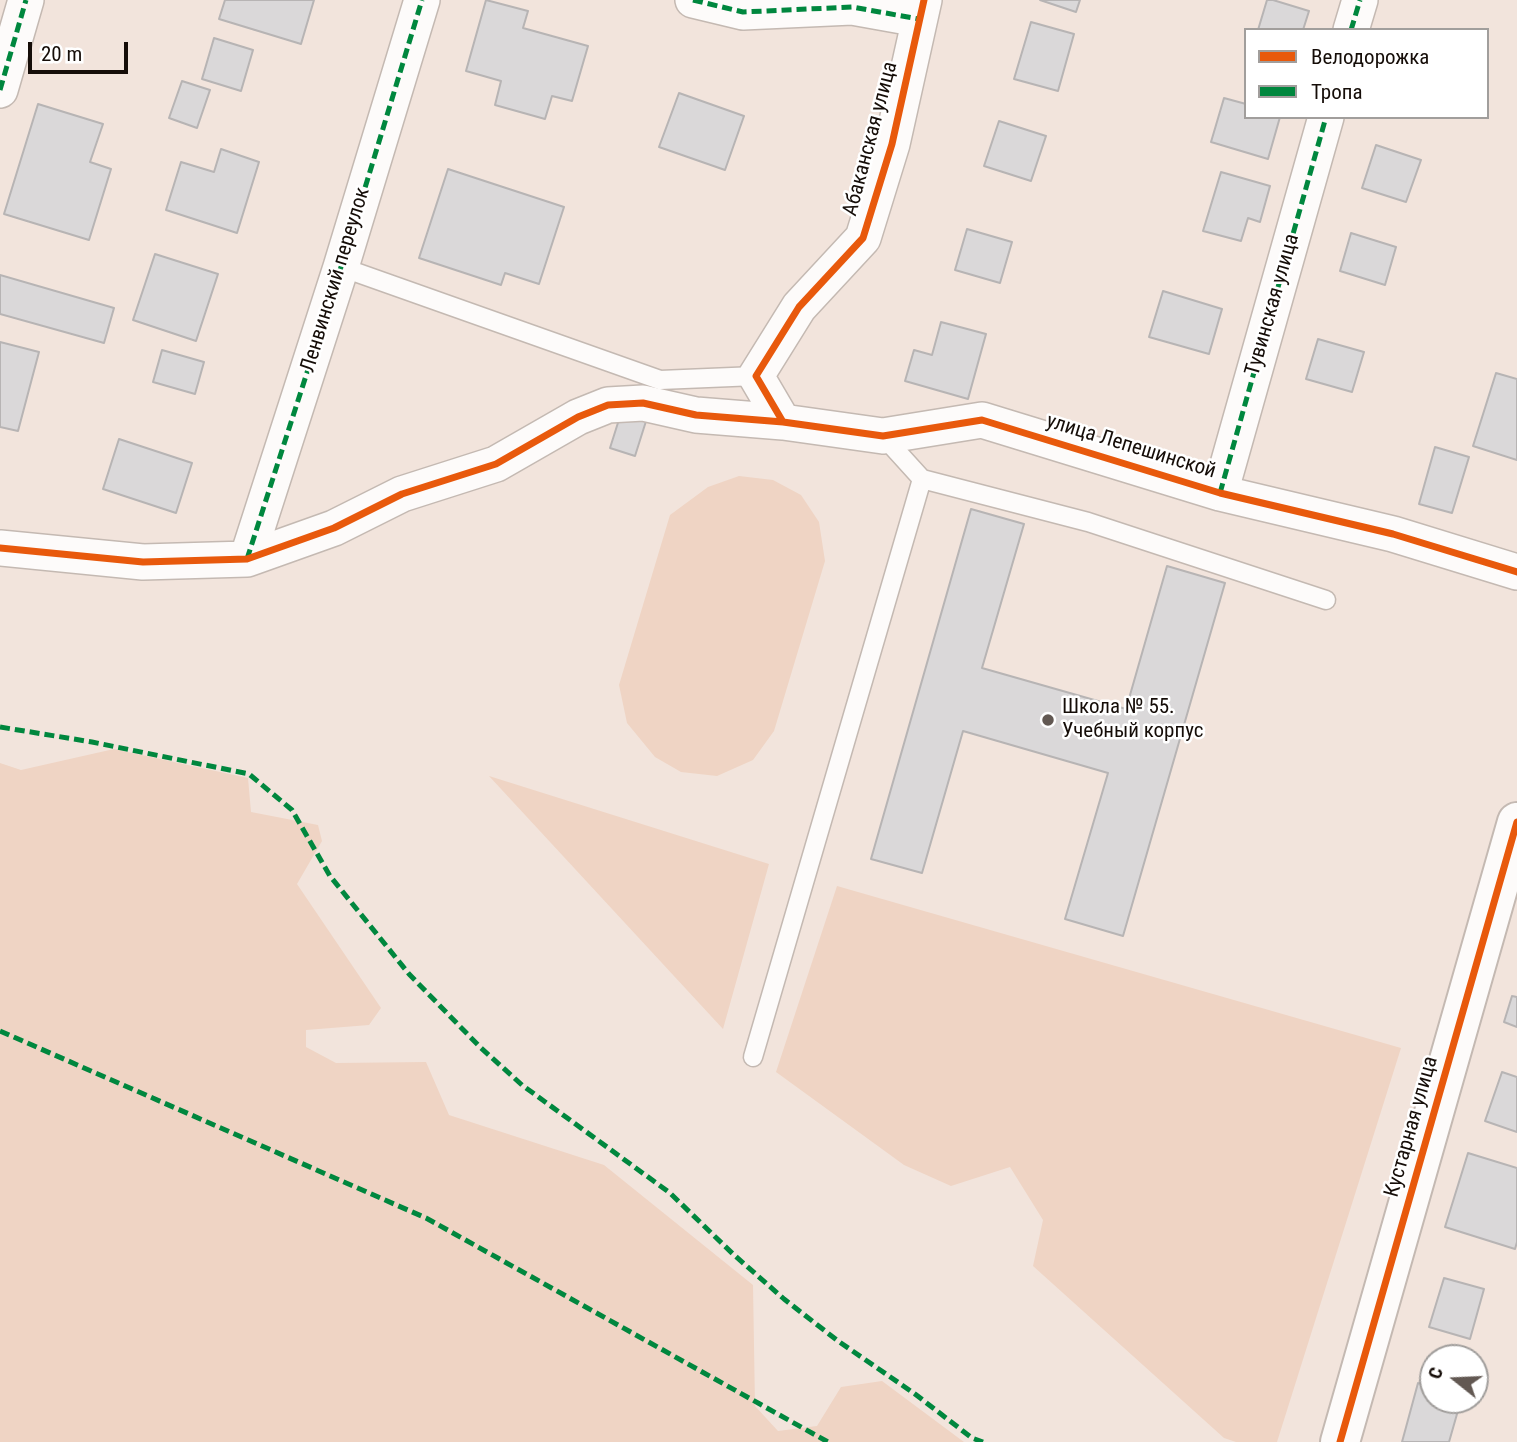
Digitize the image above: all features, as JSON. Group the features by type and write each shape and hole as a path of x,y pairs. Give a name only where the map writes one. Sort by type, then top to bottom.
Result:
{"street":[{"path":"0,90 26,0"},
{"name":"Ленвинский переулок","path":"247,559 341,267 422,0"},
{"path":"693,0 743,12 852,7 921,9"},
{"path":"1352,28 1360,0"},
{"name":"Абаканская улица","path":"756,376 799,307 863,238 892,144 921,9"},
{"name":"Тувинская улица","path":"1220,493 1325,119"},
{"path":"756,376 783,422"},
{"name":"улица Лепешинской","path":"0,548 143,562 247,559 334,528 402,495 496,464 578,417 608,405 643,403 695,415 783,422 883,436 982,419 1220,493 1393,534 1517,572"},
{"name":"Кустарная улица","path":"1340,1442 1517,822"}],"lane":[{"path":"341,267 660,380 756,376"},
{"path":"883,436 922,479 1088,522 1326,600"},
{"path":"753,1057 922,479"}],"shaded area":[{"path":"739,476 773,480 801,495 819,522 825,561 774,731 753,760 717,776 681,772 655,757 627,723 619,685 670,515 708,487"},
{"path":"114,749 248,778 251,812 318,825 322,841 297,884 381,1008 369,1025 306,1030 306,1047 336,1063 426,1062 449,1115 604,1165 753,1285 755,1406 778,1431 817,1426 841,1387 882,1381 964,1442 0,1442 0,763 21,770"},
{"path":"489,776 769,864 723,1029"},
{"path":"837,886 1401,1048 1277,1442 1236,1442 1224,1438 1033,1266 1043,1220 1010,1167 951,1186 904,1165 776,1072"}],"building":[{"path":"225,0 314,0 301,44 219,19"},
{"path":"486,0 528,11 523,28 588,46 572,101 552,96 545,119 495,105 501,81 466,71"},
{"path":"1040,0 1080,0 1076,12"},
{"path":"1267,0 1309,11 1304,28 1259,28"},
{"path":"1031,22 1074,34 1058,91 1014,79"},
{"path":"214,38 253,50 241,91 202,79"},
{"path":"182,81 210,90 197,128 169,118"},
{"path":"679,93 744,116 725,170 659,147"},
{"path":"1224,98 1244,103 1244,119 1279,119 1268,159 1211,142"},
{"path":"38,104 103,124 90,162 111,169 89,240 4,214"},
{"path":"999,121 1046,136 1031,181 984,166"},
{"path":"1376,145 1421,160 1406,202 1362,188"},
{"path":"221,149 259,162 237,233 166,210 181,162 214,172"},
{"path":"448,169 564,207 539,284 505,273 501,285 419,258"},
{"path":"1221,172 1270,186 1260,222 1248,218 1241,241 1203,231"},
{"path":"967,229 1012,242 1000,283 955,270"},
{"path":"1351,233 1396,247 1385,285 1340,271"},
{"path":"155,254 218,274 196,341 133,320"},
{"path":"0,275 114,308 104,343 0,314"},
{"path":"1163,291 1222,309 1209,354 1149,337"},
{"path":"941,322 986,334 968,399 905,381 914,350 932,355"},
{"path":"1318,339 1364,352 1352,392 1306,379"},
{"path":"0,342 39,352 18,431 0,427"},
{"path":"162,350 204,362 195,394 153,382"},
{"path":"1496,373 1517,379 1517,460 1473,446"},
{"path":"622,410 647,418 635,456 610,448"},
{"path":"119,439 192,463 176,513 103,489"},
{"path":"1435,447 1469,457 1452,513 1419,504"},
{"name":"Школа № 55. Учебный корпус","path":"971,509 1024,524 982,668 1126,709 1167,566 1225,583 1123,936 1065,919 1108,773 963,731 922,873 871,859"},
{"path":"1512,996 1517,997 1517,1027 1504,1022"},
{"path":"1502,1072 1517,1077 1517,1132 1485,1121"},
{"path":"1468,1153 1517,1168 1515,1249 1445,1227"},
{"path":"1444,1278 1484,1289 1470,1339 1429,1327"},
{"path":"1418,1383 1419,1414 1457,1414 1449,1442 1402,1442"}],"marked path":[{"path":"0,90 26,0"},
{"path":"247,559 341,267 422,0"},
{"path":"693,0 743,12 852,7 919,19"},
{"path":"1352,28 1360,0"},
{"path":"1220,493 1325,119"},
{"path":"0,727 92,742 249,774 292,810 330,876 409,974 480,1047 522,1085 670,1193 784,1299 972,1438 983,1442"},
{"path":"0,1031 426,1218 828,1442"}],"cycle path":[{"path":"924,0 892,144 863,238 799,307 756,376 783,422 883,436 982,420 1220,493 1393,534 1517,572"},
{"path":"0,548 143,562 247,559 334,528 402,494 496,464 578,417 608,405 643,403 696,415 783,422"},
{"path":"1340,1442 1517,822"}],"place":[{"name":"Школа № 55. Учебный корпус","path":"1048,720"}]}
